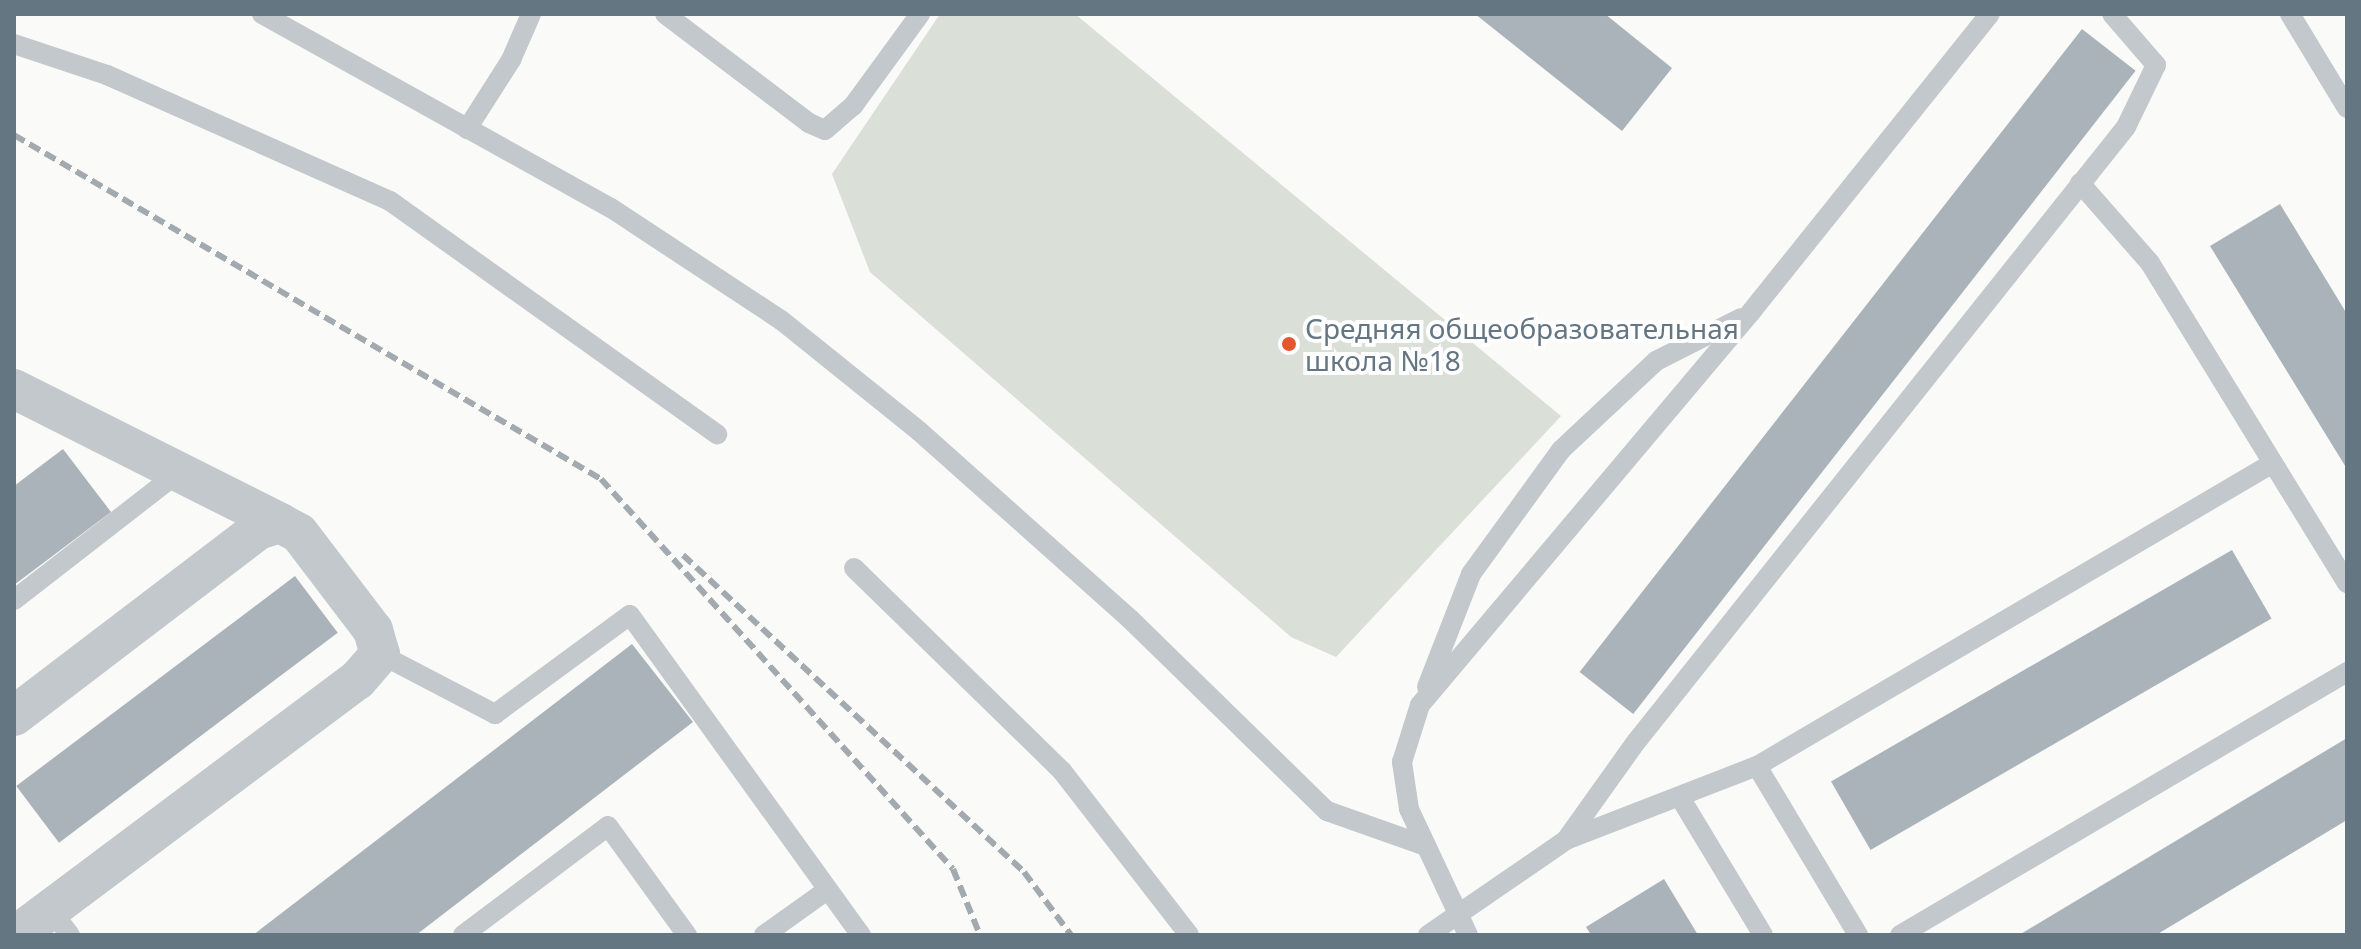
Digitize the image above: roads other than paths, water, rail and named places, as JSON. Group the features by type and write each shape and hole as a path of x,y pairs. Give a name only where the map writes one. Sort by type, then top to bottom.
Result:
{"street":[{"path":"14,389 299,533 373,630 380,654 357,680 60,922 16,935"},
{"path":"14,716 258,530 280,523"}],"lane":[{"path":"262,14 611,208 781,320 919,431 1130,619 1327,811 1426,846"},
{"path":"467,129 511,60 531,14"},
{"path":"665,14 825,130 853,106 920,14"},
{"path":"1420,705 1751,312 1990,14"},
{"path":"1566,840 1645,729 2126,127 2156,65 2112,14"},
{"path":"2290,14 2347,108"},
{"path":"14,44 107,75 390,201 717,434"},
{"path":"2080,183 2150,263 2347,583"},
{"path":"1468,935 1455,914 1409,809 1402,762 1420,705 1471,574 1561,450 1656,361 1751,312"},
{"path":"1428,935 1566,840 1681,799 1757,766 2273,463"},
{"path":"14,600 179,472"},
{"path":"854,568 1062,771 1189,935"},
{"path":"380,654 495,714 630,615 861,935"},
{"path":"1900,935 2347,672"},
{"path":"1757,766 1858,935"},
{"path":"1681,799 1763,935"},
{"path":"463,935 608,826 687,935"},
{"path":"764,935 827,890"}],"railway":[{"path":"14,135 601,479 953,869 980,935"},
{"path":"683,555 1024,872 1071,935"}],"place":[{"name":"Средняя общеобразовательная школа №18","path":"1289,344"}]}
